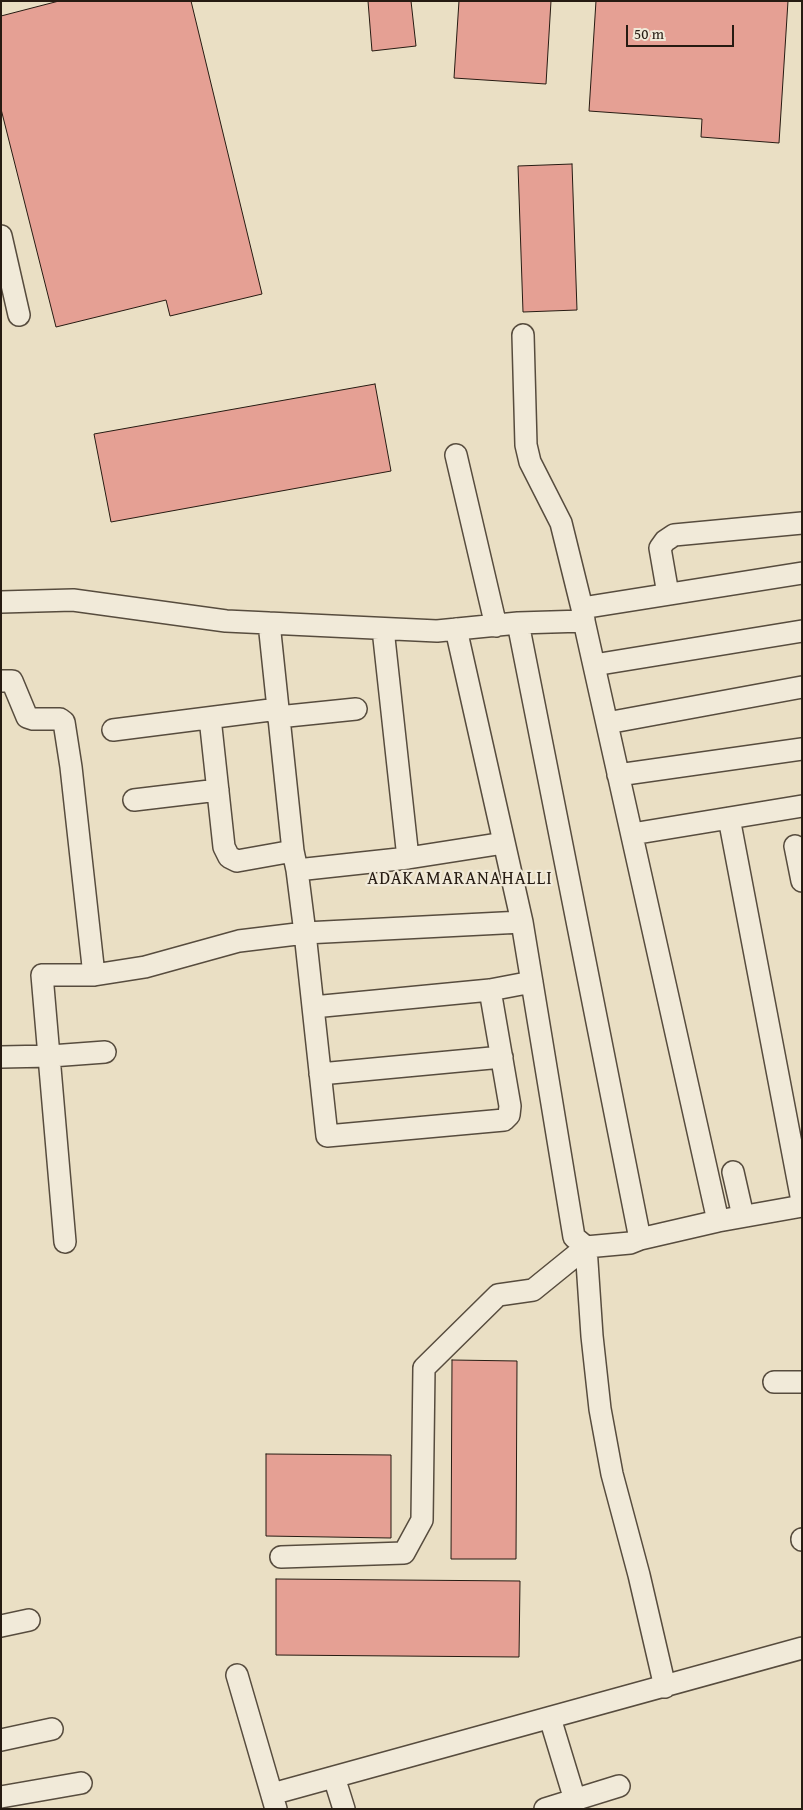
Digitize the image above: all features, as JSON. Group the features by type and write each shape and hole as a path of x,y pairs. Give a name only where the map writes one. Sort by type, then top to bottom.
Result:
{"street":[{"path":"1,236 19,315"},
{"path":"523,335 526,446 530,462 561,523 718,1221"},
{"path":"456,455 496,626"},
{"path":"668,594 660,548 664,541 674,536 802,523"},
{"path":"1,602 73,600 226,621 437,631 496,626 583,614 668,594 802,573"},
{"path":"269,623 295,861 306,933 327,1136 504,1120 509,1116 510,1106 490,990"},
{"path":"518,623 640,1239"},
{"path":"383,629 408,858"},
{"path":"456,629 522,922 574,1237 586,1247 592,1336 600,1409 612,1474 639,1574 665,1687"},
{"path":"594,664 802,631"},
{"path":"1,681 12,681 27,717 34,719 60,719 64,722 71,767 94,975"},
{"path":"607,723 802,687"},
{"path":"113,730 210,718 356,708"},
{"path":"210,718 224,847 229,857 237,860 295,861 408,858 504,843"},
{"path":"618,775 802,749"},
{"path":"134,800 218,790"},
{"path":"632,834 802,806"},
{"path":"729,818 802,1201"},
{"path":"795,846 802,881"},
{"path":"65,1242 42,975 94,975 145,967 239,940 306,933 522,922"},
{"path":"313,1006 490,990 532,982"},
{"path":"1,1057 105,1052"},
{"path":"320,1074 502,1058"},
{"path":"733,1172 742,1216"},
{"path":"281,1557 404,1553 422,1520 424,1368 498,1295 533,1290 586,1247 630,1243 718,1221 802,1206"},
{"path":"774,1382 802,1382"},
{"path":"1,1626 30,1620"},
{"path":"237,1675 275,1805 334,1777 665,1687 798,1654"},
{"path":"550,1718 575,1800"},
{"path":"1,1740 52,1729"},
{"path":"334,1777 344,1809"},
{"path":"1,1797 81,1783"},
{"path":"549,1808 619,1786"}],"building":[{"path":"59,1 191,1 262,294 170,316 166,300 56,327 1,109 1,16"},
{"path":"368,1 411,1 416,46 372,51"},
{"path":"459,1 551,1 546,84 454,78"},
{"path":"596,1 788,1 779,143 701,137 702,119 589,111"},
{"path":"572,164 577,310 523,312 518,166"},
{"path":"375,384 391,471 111,522 94,434"},
{"path":"452,1360 517,1361 516,1559 451,1559"},
{"path":"266,1454 391,1455 391,1538 266,1536"},
{"path":"276,1579 520,1581 519,1657 276,1655"}],"district":[{"name":"ADAKAMARANAHALLI","path":"460,879"}]}
